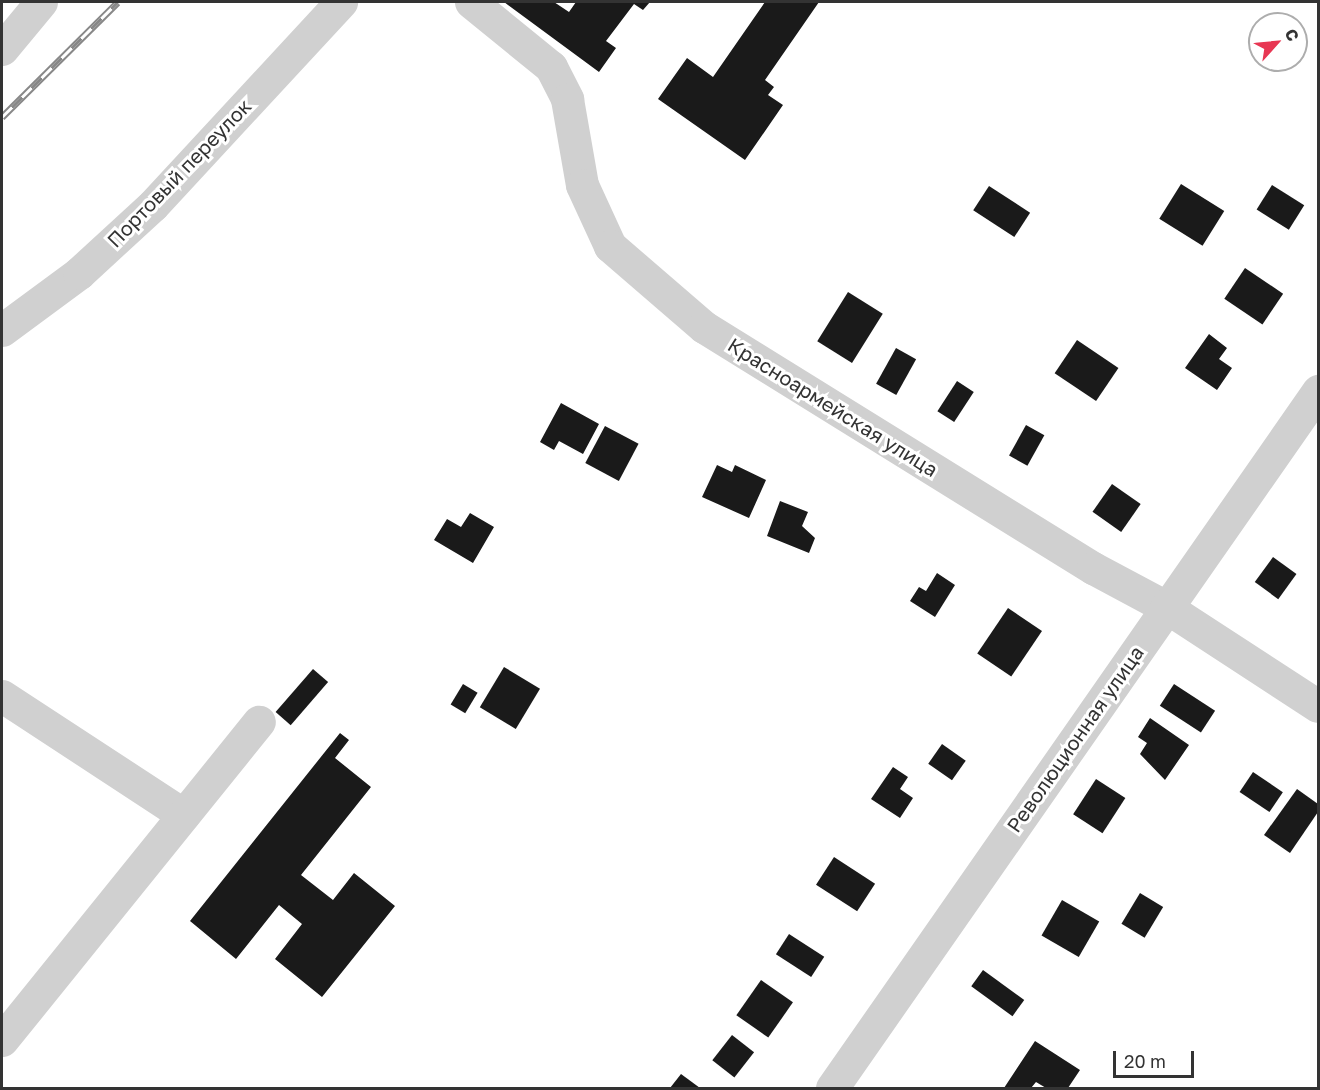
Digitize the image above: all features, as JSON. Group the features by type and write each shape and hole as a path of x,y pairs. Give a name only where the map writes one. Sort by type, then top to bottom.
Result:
{"street":[{"path":"2,49 41,2"},
{"name":"Портовый переулок","path":"2,330 79,273 153,205 342,2"},
{"name":"Красноармейская улица","path":"471,2 551,67 567,99 582,185 618,253 704,327 1093,568 1166,607 1318,706"},
{"name":"Революционная улица","path":"832,1089 1318,391"},
{"path":"2,696 184,815"},
{"path":"2,1040 259,722"}],"building":[{"path":"504,2 554,2 569,12 576,2 650,2 643,10 634,4 606,41 616,48 599,72"},
{"path":"765,2 819,2 765,80 774,87 768,95 783,105 745,160 658,99 687,58 713,77"},
{"path":"1181,184 1224,211 1203,246 1159,219"},
{"path":"1272,185 1304,205 1289,230 1257,210"},
{"path":"989,186 1030,213 1014,237 973,210"},
{"path":"1245,268 1283,294 1262,324 1224,299"},
{"path":"848,292 883,314 852,363 817,341"},
{"path":"1209,334 1227,348 1219,359 1232,368 1217,390 1185,368"},
{"path":"1077,340 1118,368 1096,401 1055,373"},
{"path":"896,348 916,359 896,395 876,384"},
{"path":"957,381 974,392 954,422 937,411"},
{"path":"561,403 599,424 583,454 559,441 554,450 540,442"},
{"path":"1026,425 1044,435 1027,466 1009,456"},
{"path":"605,426 639,444 619,481 585,463"},
{"path":"717,465 732,472 735,465 766,480 749,518 702,497"},
{"path":"1112,484 1141,504 1121,532 1092,512"},
{"path":"780,501 808,512 802,526 815,538 809,553 767,536"},
{"path":"470,513 494,527 473,563 434,540 447,519 461,527"},
{"path":"1273,557 1296,574 1278,599 1255,582"},
{"path":"937,573 955,585 935,617 910,601 919,587 926,591"},
{"path":"1008,608 1042,631 1011,677 977,654"},
{"path":"504,667 540,689 516,729 480,707"},
{"path":"313,669 328,682 291,725 276,712"},
{"path":"463,684 478,693 465,713 451,705"},
{"path":"1174,684 1215,711 1201,732 1160,706"},
{"path":"1150,718 1189,745 1165,780 1140,754 1147,743 1138,737"},
{"path":"340,733 349,740 335,758 371,787 301,875 333,900 354,873 395,906 322,997 275,959 302,924 279,905 236,959 190,921"},
{"path":"942,744 966,761 952,780 928,764"},
{"path":"893,767 908,777 900,789 913,798 900,818 871,799"},
{"path":"1253,772 1283,792 1269,812 1240,792"},
{"path":"1096,779 1125,798 1102,833 1073,814"},
{"path":"1297,789 1318,804 1318,812 1290,853 1264,835"},
{"path":"834,857 875,884 857,911 816,885"},
{"path":"1140,893 1163,907 1145,938 1121,924"},
{"path":"1062,900 1099,921 1079,957 1042,936"},
{"path":"789,934 824,957 811,977 776,954"},
{"path":"983,970 1024,1000 1013,1016 971,986"},
{"path":"761,980 793,1002 768,1038 736,1015"},
{"path":"732,1035 754,1052 734,1077 712,1060"},
{"path":"1035,1041 1080,1070 1068,1088 1046,1088 1036,1082 1031,1088 1004,1088"},
{"path":"681,1074 700,1088 670,1088"}],"railway":[{"path":"2,117 118,2"}]}
